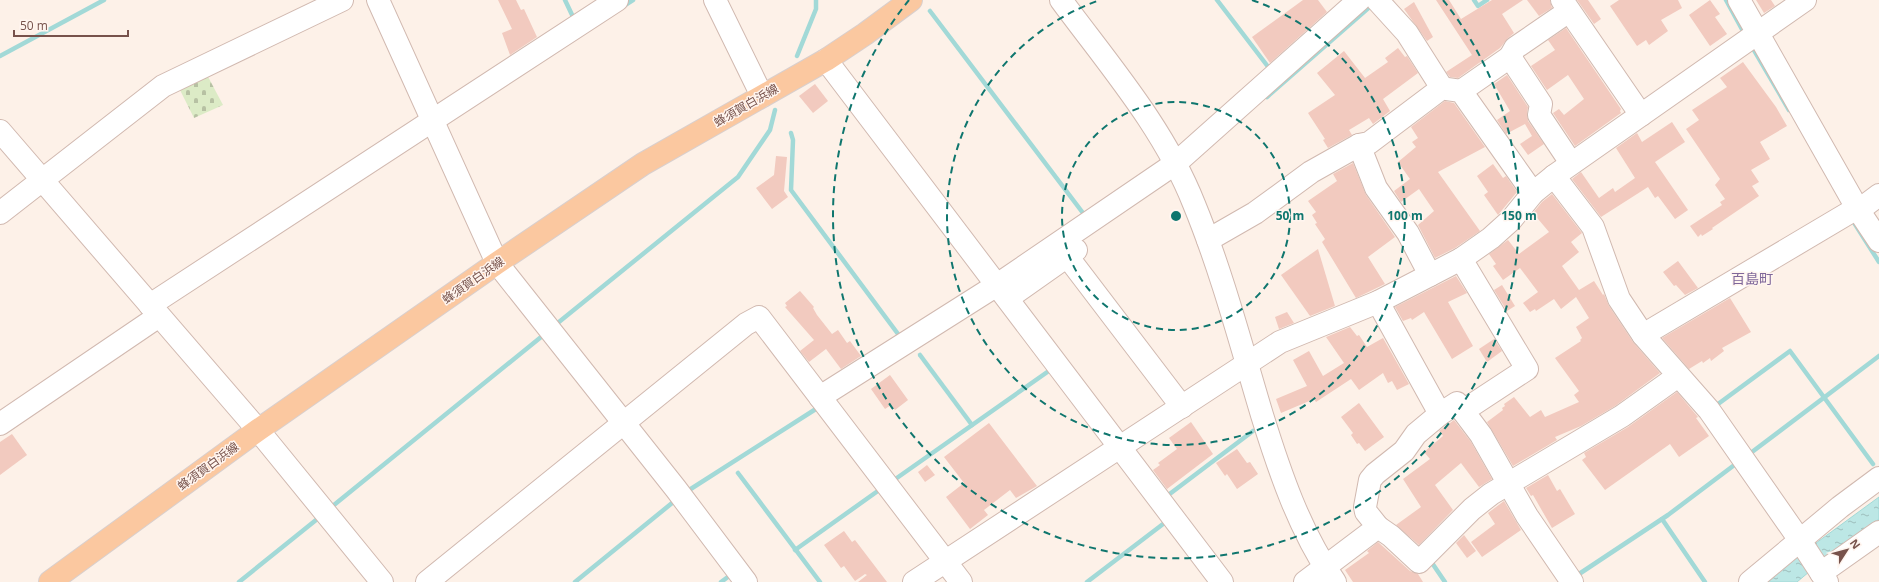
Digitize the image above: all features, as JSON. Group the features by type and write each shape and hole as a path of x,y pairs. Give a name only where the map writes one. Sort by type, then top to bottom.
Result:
{"main road":[{"name":"蜂須賀白浜線","path":"50,582 258,430 497,263 643,164 826,60 866,34 911,0"}],"street":[{"path":"0,213 163,86 342,0"},
{"path":"378,0 497,263 681,496 746,582"},
{"path":"0,424 154,311 433,121 617,0"},
{"path":"714,0 762,96"},
{"path":"1061,0 1141,108 1179,170 1208,240 1283,479 1302,526 1330,575"},
{"path":"1739,0 1858,209 1879,241"},
{"path":"914,582 1280,342 1378,302 1461,259 1491,238 1511,220 1533,193 1571,163 1805,0"},
{"path":"1002,291 1067,256 1179,170 1372,1 1407,33 1533,193"},
{"path":"1208,240 1255,213 1311,172 1359,145 1369,143 1451,90 1510,57 1515,48 1566,5 1641,115"},
{"path":"1510,57 1541,104 1539,115 1571,163"},
{"path":"826,60 1222,582"},
{"path":"0,131 258,430 382,582"},
{"path":"1359,145 1376,188 1408,233 1430,275"},
{"path":"824,402 1002,291 1179,170"},
{"path":"1554,176 1593,227 1619,299 1644,335 1709,410 1802,543 1822,575 1879,532"},
{"path":"1644,335 1858,209 1879,194"},
{"path":"1067,256 1182,407"},
{"path":"1461,259 1527,369 1463,410"},
{"path":"1378,302 1440,414"},
{"path":"427,582 746,324 759,317 961,582"},
{"path":"1572,582 1527,516 1508,483 1481,435 1458,403 1440,414 1416,434 1404,451 1374,474 1370,480 1365,507 1366,512 1378,527 1391,536 1419,562 1472,509 1508,483 1622,416 1678,376"},
{"path":"1750,582 1802,543 1879,478"},
{"path":"1305,582 1330,575 1378,527"}],"green space":[{"path":"205,71 223,105 194,118 177,84"}],"water":[{"path":"1879,497 1879,519 1822,561 1797,582 1766,582 1800,552 1812,546"}],"building":[{"path":"498,0 516,0 521,10 524,9 537,37 510,55 502,33 512,29"},
{"path":"1303,0 1318,0 1327,12 1270,63 1252,37"},
{"path":"1436,0 1449,0 1461,19 1492,0 1523,0 1502,14 1514,33 1500,48 1458,78 1450,77 1446,72 1472,55"},
{"path":"1527,0 1550,0 1552,8 1539,16"},
{"path":"1577,0 1588,0 1601,19 1594,24"},
{"path":"1619,0 1678,0 1682,8 1661,20 1668,31 1649,45 1646,40 1637,46 1610,6"},
{"path":"1710,0 1720,14 1715,17 1727,34 1710,46 1689,15"},
{"path":"1756,0 1771,0 1775,6 1764,13"},
{"path":"1414,2 1433,37 1427,41 1404,9"},
{"path":"1566,28 1621,109 1621,113 1575,146 1553,113 1559,109 1564,115 1584,99 1568,75 1547,90 1531,66 1555,50 1548,40"},
{"path":"1398,48 1405,57 1407,56 1418,73 1383,99 1390,111 1373,124 1369,118 1349,130 1352,135 1328,148 1323,140 1325,139 1308,113 1335,95 1317,73 1344,51 1365,78 1388,62 1385,58"},
{"path":"1743,62 1776,107 1787,126 1760,142 1770,159 1751,170 1759,182 1752,186 1759,196 1712,228 1713,229 1702,236 1701,234 1698,237 1690,226 1722,205 1720,202 1725,199 1715,185 1720,179 1686,129 1699,120 1692,110 1727,87 1720,78"},
{"path":"1507,75 1528,107 1528,121 1544,144 1528,155 1520,144 1532,136 1525,124 1506,134 1497,120 1510,111 1494,84"},
{"path":"815,84 828,101 813,113 799,96"},
{"path":"1445,101 1454,103 1485,147 1438,172 1480,231 1455,248 1435,258 1418,225 1434,211 1419,189 1401,202 1394,191 1410,179 1398,162 1416,147 1412,142 1418,138 1411,127"},
{"path":"1672,122 1685,142 1655,162 1688,210 1675,219 1658,196 1655,198 1648,187 1601,217 1572,179 1581,172 1599,198 1613,188 1615,192 1635,178 1616,148 1637,133 1642,142"},
{"path":"776,156 787,157 784,191 788,197 772,209 756,188 774,175"},
{"path":"1353,163 1366,195 1395,237 1368,257 1385,284 1356,298 1322,242 1325,239 1315,224 1317,223 1312,215 1316,212 1308,201 1337,181 1333,174"},
{"path":"1493,164 1503,178 1506,176 1517,192 1498,215 1484,195 1488,192 1477,176"},
{"path":"1552,194 1582,233 1571,242 1579,252 1562,266 1579,290 1594,281 1603,295 1604,294 1609,306 1633,342 1660,373 1615,406 1581,426 1555,437 1557,440 1513,466 1487,422 1503,410 1502,408 1505,406 1504,404 1514,397 1530,417 1541,410 1545,417 1579,402 1574,395 1579,391 1555,358 1581,341 1580,340 1582,338 1576,327 1589,318 1576,297 1561,309 1554,299 1536,311 1535,309 1530,312 1523,303 1538,292 1520,268 1503,280 1493,266 1496,264 1489,254 1508,240 1519,254 1549,232 1533,213 1542,202"},
{"path":"1318,249 1335,306 1310,316 1281,275"},
{"path":"1678,261 1698,288 1685,295 1676,285 1674,286 1663,272"},
{"path":"1456,276 1467,293 1448,302 1473,346 1452,359 1424,312 1412,320 1411,318 1403,321 1395,307"},
{"path":"1502,285 1515,306 1507,311 1494,290"},
{"path":"800,291 814,307 813,308 817,315 832,334 838,330 847,343 850,341 861,356 841,369 826,349 809,362 800,351 814,340 785,307 787,306 785,303"},
{"path":"1730,298 1751,332 1722,348 1724,351 1711,361 1710,358 1689,369 1662,338"},
{"path":"1287,312 1294,323 1279,329 1275,317"},
{"path":"1350,327 1357,336 1359,335 1367,347 1383,338 1409,384 1397,390 1392,381 1388,383 1383,373 1359,390 1351,379 1316,402 1314,399 1281,413 1276,399 1307,386 1293,360 1309,351 1323,376 1344,363 1326,337"},
{"path":"1494,339 1502,351 1487,362 1479,349"},
{"path":"890,375 908,400 895,410 891,405 885,409 871,389"},
{"path":"1677,392 1698,417 1696,418 1709,436 1679,457 1670,444 1605,490 1582,460 1586,457 1584,453 1628,427"},
{"path":"1359,403 1384,437 1365,451 1359,443 1357,444 1351,435 1353,433 1341,417"},
{"path":"1454,420 1471,442 1492,479 1479,487 1461,463 1435,485 1453,510 1419,545 1396,525 1421,507 1403,479 1430,459 1424,452 1443,436 1439,431"},
{"path":"1191,422 1213,454 1167,489 1153,470 1160,465 1158,463 1177,449 1169,438"},
{"path":"989,423 1037,486 1016,498 1010,490 984,510 988,515 970,529 946,497 964,483 944,457"},
{"path":"12,434 27,455 0,475 0,442"},
{"path":"1237,449 1247,463 1250,462 1258,474 1237,489 1227,474 1225,476 1216,463"},
{"path":"927,465 935,475 925,482 918,472"},
{"path":"1548,475 1557,491 1560,489 1575,514 1552,528 1533,495 1531,496 1526,488"},
{"path":"1504,501 1521,530 1482,557 1471,542 1495,524 1488,513"},
{"path":"844,531 852,542 855,540 887,582 858,582 867,575 865,574 855,581 844,566 841,568 824,545"},
{"path":"1464,535 1476,551 1467,558 1456,543"},
{"path":"1378,542 1410,571 1418,574 1423,582 1353,582 1345,570 1369,553 1367,551"}],"waterway":[{"path":"0,56 104,0"},
{"path":"565,0 574,19"},
{"path":"622,7 633,0"},
{"path":"797,56 816,9 816,0"},
{"path":"1217,0 1269,68"},
{"path":"1474,0 1478,6 1487,0"},
{"path":"1726,0 1744,33"},
{"path":"1267,97 1373,4"},
{"path":"930,11 1086,217"},
{"path":"1751,45 1789,110"},
{"path":"554,326 738,177 770,130 775,110"},
{"path":"791,133 793,140 791,190 901,338"},
{"path":"1853,221 1879,262"},
{"path":"329,509 546,333"},
{"path":"1714,407 1790,351 1873,464"},
{"path":"920,355 972,425"},
{"path":"1748,455 1879,356"},
{"path":"894,480 1053,368"},
{"path":"686,492 819,407"},
{"path":"1167,496 1253,431"},
{"path":"1576,576 1668,515 1737,463"},
{"path":"738,473 820,582"},
{"path":"795,550 882,488"},
{"path":"575,582 677,499"},
{"path":"239,582 321,516"},
{"path":"1662,519 1705,582"},
{"path":"1087,582 1167,521"},
{"path":"1430,560 1445,582"},
{"path":"721,582 732,574"}],"district":[{"name":"百島町","path":"1752,278"}]}
